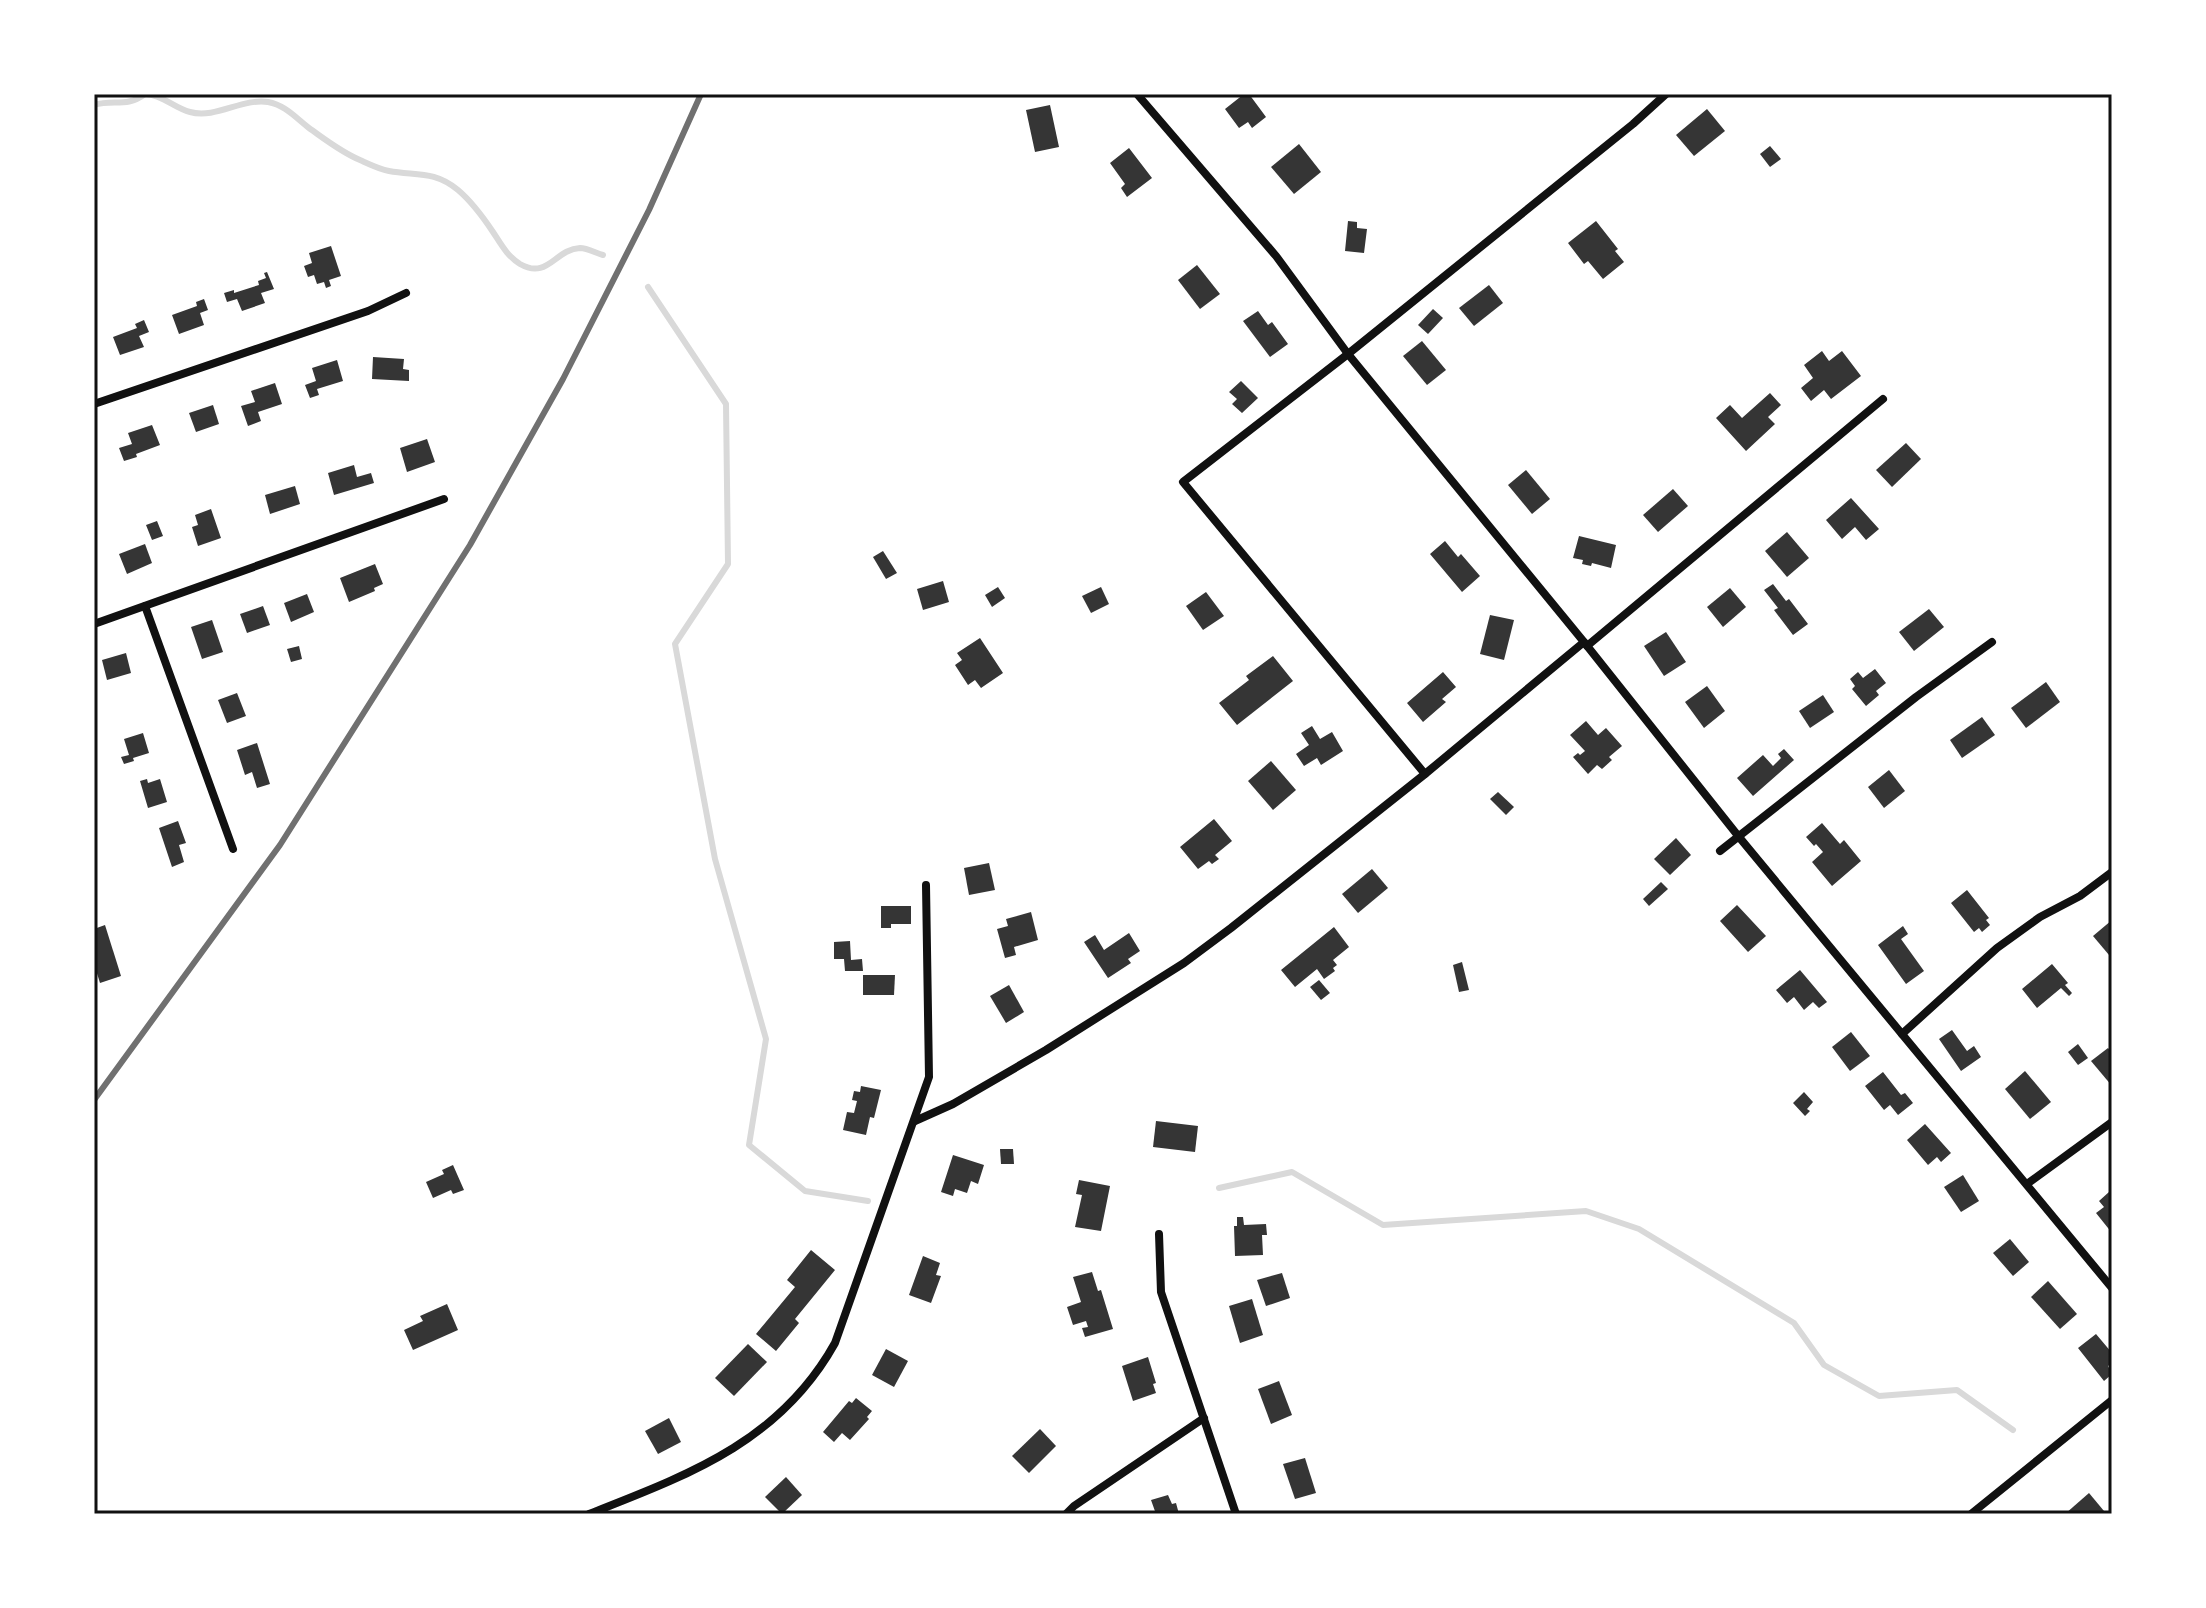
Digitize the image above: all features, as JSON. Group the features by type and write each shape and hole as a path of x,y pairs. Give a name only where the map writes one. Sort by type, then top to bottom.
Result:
{"street":[{"path":"1137,94 1276,256 1348,354 1586,644 1739,837 2112,1288"},
{"path":"1425,774 1183,482 1348,354 1666,94"},
{"path":"94,404 368,311 406,293"},
{"path":"915,1121 953,1104 1046,1050 1184,963 1231,928 1586,644 1883,399"},
{"path":"94,624 444,499"},
{"path":"145,606 233,849"},
{"path":"1720,851 1916,697 1992,642"},
{"path":"1902,1034 1997,948 2112,872"},
{"path":"589,1514 677,1480 735,1448 783,1409 820,1369 835,1343 929,1077 926,885"},
{"path":"2027,1184 2112,1122"},
{"path":"1159,1234 1161,1292 1236,1514"},
{"path":"1971,1514 2112,1400"},
{"path":"1066,1514 1204,1418"}],"building":[{"path":"1244,94 1249,94 1266,117 1252,128 1248,122 1239,128 1225,109"},
{"path":"1050,105 1059,147 1035,152 1026,110"},
{"path":"1707,109 1725,131 1694,156 1676,135"},
{"path":"1299,144 1321,172 1294,194 1271,167"},
{"path":"1770,146 1781,159 1770,167 1760,154"},
{"path":"1129,148 1152,178 1127,197 1121,188 1125,184 1110,163"},
{"path":"1348,221 1357,222 1357,228 1367,229 1364,253 1345,251"},
{"path":"1596,221 1624,262 1603,279 1588,261 1584,264 1568,243"},
{"path":"331,246 341,276 329,280 331,286 326,288 324,282 317,284 314,275 308,277 304,266 312,263 309,253"},
{"path":"1197,265 1220,294 1200,309 1178,280"},
{"path":"267,272 274,289 261,293 265,303 242,311 237,299 227,302 224,293 259,285 258,281 266,278 264,273"},
{"path":"1489,285 1503,303 1474,326 1459,308"},
{"path":"204,299 208,310 200,313 204,325 179,334 172,315 197,306 196,302"},
{"path":"1433,309 1443,318 1428,334 1418,325"},
{"path":"1258,311 1268,325 1272,322 1288,344 1270,357 1243,321"},
{"path":"144,320 149,332 139,336 144,347 120,355 113,337 137,328 135,324"},
{"path":"1422,341 1446,370 1427,385 1403,356"},
{"path":"1822,351 1829,361 1842,351 1861,376 1831,399 1824,390 1811,401 1801,388 1813,378 1804,365"},
{"path":"373,357 404,359 403,369 409,370 409,381 372,379"},
{"path":"337,360 343,381 317,389 319,395 310,398 305,385 316,381 312,368"},
{"path":"1241,381 1258,398 1242,413 1232,404 1237,399 1229,392"},
{"path":"275,383 282,404 258,412 261,421 248,426 241,406 255,402 251,391"},
{"path":"1770,393 1781,405 1768,417 1775,424 1746,451 1716,418 1730,405 1742,418"},
{"path":"213,405 219,424 196,432 189,413"},
{"path":"152,425 160,445 124,461 119,448 132,444 128,433"},
{"path":"427,439 435,462 407,472 400,448"},
{"path":"1906,443 1921,459 1892,487 1876,470"},
{"path":"354,465 357,477 371,473 374,483 334,495 328,473"},
{"path":"1526,470 1550,499 1532,514 1508,485"},
{"path":"295,486 300,504 270,514 265,495"},
{"path":"1673,489 1688,506 1658,532 1643,515"},
{"path":"1851,498 1879,529 1866,540 1855,527 1842,539 1826,520"},
{"path":"211,509 221,538 198,546 192,527 198,525 195,515"},
{"path":"157,521 163,536 152,540 146,525"},
{"path":"1787,532 1809,558 1787,577 1765,551"},
{"path":"1579,536 1616,545 1611,568 1582,564 1583,560 1573,558"},
{"path":"1445,541 1480,576 1462,592 1430,554"},
{"path":"145,544 152,563 127,574 119,554"},
{"path":"883,551 897,573 886,579 873,557"},
{"path":"375,564 383,584 374,588 375,591 349,602 340,578"},
{"path":"943,581 949,602 923,610 917,589"},
{"path":"1773,584 1808,624 1793,635 1774,610 1778,608 1764,590"},
{"path":"998,587 1005,598 992,607 985,595"},
{"path":"1101,587 1109,604 1091,613 1082,596"},
{"path":"1730,588 1746,607 1723,627 1707,607"},
{"path":"1206,592 1224,616 1203,630 1186,606"},
{"path":"307,594 314,612 291,622 284,603"},
{"path":"263,606 270,625 247,633 240,614"},
{"path":"1929,609 1944,627 1914,651 1899,632"},
{"path":"1490,615 1514,620 1504,660 1480,654"},
{"path":"212,620 223,652 202,659 191,627"},
{"path":"1666,632 1686,662 1664,676 1644,646"},
{"path":"980,638 1003,673 981,688 975,680 968,685 955,665 962,660 957,653"},
{"path":"299,646 302,659 291,662 287,649"},
{"path":"126,653 131,673 107,680 102,660"},
{"path":"1273,656 1293,681 1237,725 1219,703 1249,680 1246,676"},
{"path":"1875,669 1886,683 1876,691 1879,695 1866,706 1852,689 1855,686 1850,679 1858,672 1863,678"},
{"path":"1443,672 1456,687 1442,699 1446,702 1423,722 1407,703"},
{"path":"2046,682 2060,702 2026,728 2011,708"},
{"path":"1707,686 1725,711 1704,728 1685,702"},
{"path":"237,693 246,716 227,723 218,700"},
{"path":"1823,695 1834,712 1810,728 1799,711"},
{"path":"1982,717 1995,735 1962,758 1950,740"},
{"path":"1586,721 1598,735 1606,728 1622,746 1609,757 1612,760 1602,769 1597,765 1588,774 1573,757 1585,751 1570,735"},
{"path":"1312,726 1320,739 1332,732 1343,751 1321,765 1317,758 1304,766 1296,754 1309,745 1301,733"},
{"path":"143,733 149,753 124,764 121,757 129,755 124,739"},
{"path":"257,743 270,784 257,788 252,772 245,775 237,750"},
{"path":"1784,749 1794,760 1753,796 1737,778 1763,755 1773,766"},
{"path":"1271,761 1296,790 1273,810 1248,781"},
{"path":"1889,770 1905,791 1884,808 1868,787"},
{"path":"147,779 148,783 160,779 167,802 148,808 140,781"},
{"path":"1498,792 1514,807 1506,815 1490,799"},
{"path":"1214,819 1232,841 1215,855 1219,859 1212,864 1209,861 1198,869 1180,847"},
{"path":"178,821 186,843 179,845 184,862 172,867 159,828"},
{"path":"1822,823 1840,844 1844,840 1861,861 1832,886 1812,862 1823,852 1806,837"},
{"path":"1676,838 1691,855 1670,875 1654,859"},
{"path":"989,863 995,890 969,895 964,868"},
{"path":"1372,869 1388,888 1358,913 1342,894"},
{"path":"1661,882 1668,889 1649,906 1643,899"},
{"path":"1967,890 1989,918 1986,920 1990,925 1982,932 1979,928 1974,932 1951,903"},
{"path":"1737,905 1766,936 1748,952 1720,921"},
{"path":"881,906 911,906 911,924 891,924 891,928 881,928"},
{"path":"1031,912 1038,940 1014,947 1016,955 1005,958 997,929 1008,926 1006,919"},
{"path":"2112,920 2112,952 2109,955 2093,936"},
{"path":"105,925 121,976 100,983 94,964 94,929"},
{"path":"1903,926 1908,934 1901,939 1924,971 1906,984 1878,945"},
{"path":"1334,927 1349,947 1333,960 1337,965 1333,968 1335,971 1324,979 1317,969 1295,987 1281,970"},
{"path":"1129,933 1140,951 1128,959 1131,963 1108,978 1084,942 1095,935 1104,950"},
{"path":"850,941 851,960 862,959 863,971 845,971 844,959 834,959 834,942"},
{"path":"1462,962 1469,990 1459,992 1453,965"},
{"path":"2052,964 2072,993 2069,996 2061,988 2037,1008 2022,989"},
{"path":"1800,970 1827,1002 1819,1008 1813,1002 1804,1010 1794,997 1787,1003 1776,990"},
{"path":"863,975 895,975 894,995 863,995"},
{"path":"1319,980 1330,993 1321,1000 1310,987"},
{"path":"1009,985 1024,1012 1006,1023 990,996"},
{"path":"1952,1030 1967,1051 1974,1046 1981,1057 1961,1071 1939,1039"},
{"path":"1851,1032 1870,1056 1850,1071 1832,1047"},
{"path":"2078,1044 2088,1058 2078,1065 2068,1052"},
{"path":"2108,1048 2112,1053 2112,1086 2091,1061"},
{"path":"2025,1071 2051,1102 2030,1119 2005,1089"},
{"path":"1883,1072 1901,1095 1905,1093 1913,1103 1898,1115 1890,1105 1884,1110 1865,1086"},
{"path":"861,1086 881,1090 866,1135 843,1130 847,1112 854,1113 857,1101 852,1100 854,1091 860,1092"},
{"path":"1804,1092 1813,1102 1805,1116 1793,1103"},
{"path":"1156,1121 1198,1126 1195,1152 1153,1147"},
{"path":"1925,1124 1951,1153 1941,1162 1937,1157 1928,1165 1907,1140"},
{"path":"1000,1149 1013,1149 1014,1164 1001,1164"},
{"path":"953,1155 984,1165 978,1184 971,1181 967,1193 955,1189 953,1196 941,1192"},
{"path":"453,1165 464,1190 453,1194 451,1190 433,1198 426,1182 444,1174 442,1170"},
{"path":"1963,1175 1979,1201 1961,1212 1944,1187"},
{"path":"1079,1180 1110,1186 1101,1231 1075,1227 1082,1195 1076,1194"},
{"path":"2109,1192 2112,1195 2112,1233 2096,1213 2104,1207 2099,1201"},
{"path":"1237,1217 1243,1217 1244,1225 1266,1224 1267,1235 1262,1235 1263,1255 1235,1256 1234,1226 1237,1226"},
{"path":"2010,1239 2029,1262 2013,1276 1993,1253"},
{"path":"811,1250 835,1270 795,1319 799,1323 776,1351 756,1334 795,1287 787,1280"},
{"path":"923,1256 940,1263 936,1275 941,1276 931,1303 909,1295"},
{"path":"1092,1272 1113,1329 1085,1337 1082,1328 1088,1327 1086,1321 1073,1325 1067,1307 1081,1302 1073,1277"},
{"path":"1282,1273 1290,1298 1266,1306 1257,1280"},
{"path":"2048,1281 2077,1314 2060,1329 2031,1297"},
{"path":"1252,1299 1263,1335 1240,1343 1229,1306"},
{"path":"447,1304 458,1330 413,1350 404,1330 423,1321 420,1316"},
{"path":"2096,1334 2112,1353 2112,1363 2108,1366 2112,1374 2104,1381 2078,1348"},
{"path":"748,1344 767,1362 734,1396 715,1378"},
{"path":"886,1349 908,1361 894,1387 872,1375"},
{"path":"1148,1357 1156,1393 1133,1401 1122,1366"},
{"path":"1279,1381 1292,1415 1271,1424 1258,1389"},
{"path":"856,1398 872,1411 867,1417 869,1419 850,1440 842,1433 834,1442 823,1432 849,1401 852,1403"},
{"path":"669,1418 681,1442 658,1454 645,1431"},
{"path":"1040,1429 1056,1446 1029,1473 1012,1456"},
{"path":"1305,1458 1316,1493 1295,1499 1283,1464"},
{"path":"786,1477 802,1495 782,1514 765,1497"},
{"path":"2089,1493 2104,1511 2100,1514 2065,1514"},
{"path":"1168,1495 1172,1504 1176,1503 1179,1514 1156,1514 1151,1500"}],"waterway":[{"path":"94,105 132,101 145,94"},
{"path":"146,94 184,110 200,113 258,102 280,106 353,157 385,170 432,177 449,184 472,204 511,257 530,268 545,266 564,253 580,248 603,255"},
{"path":"648,287 726,404 728,564 675,644 715,859 766,1039 749,1145 805,1191 868,1201"},
{"path":"1219,1188 1292,1172 1383,1225 1586,1211 1639,1229 1794,1323 1824,1365 1879,1396 1957,1390 2013,1430"}],"railway":[{"path":"94,1100 280,845 470,545 563,379 649,210 701,94"}]}
